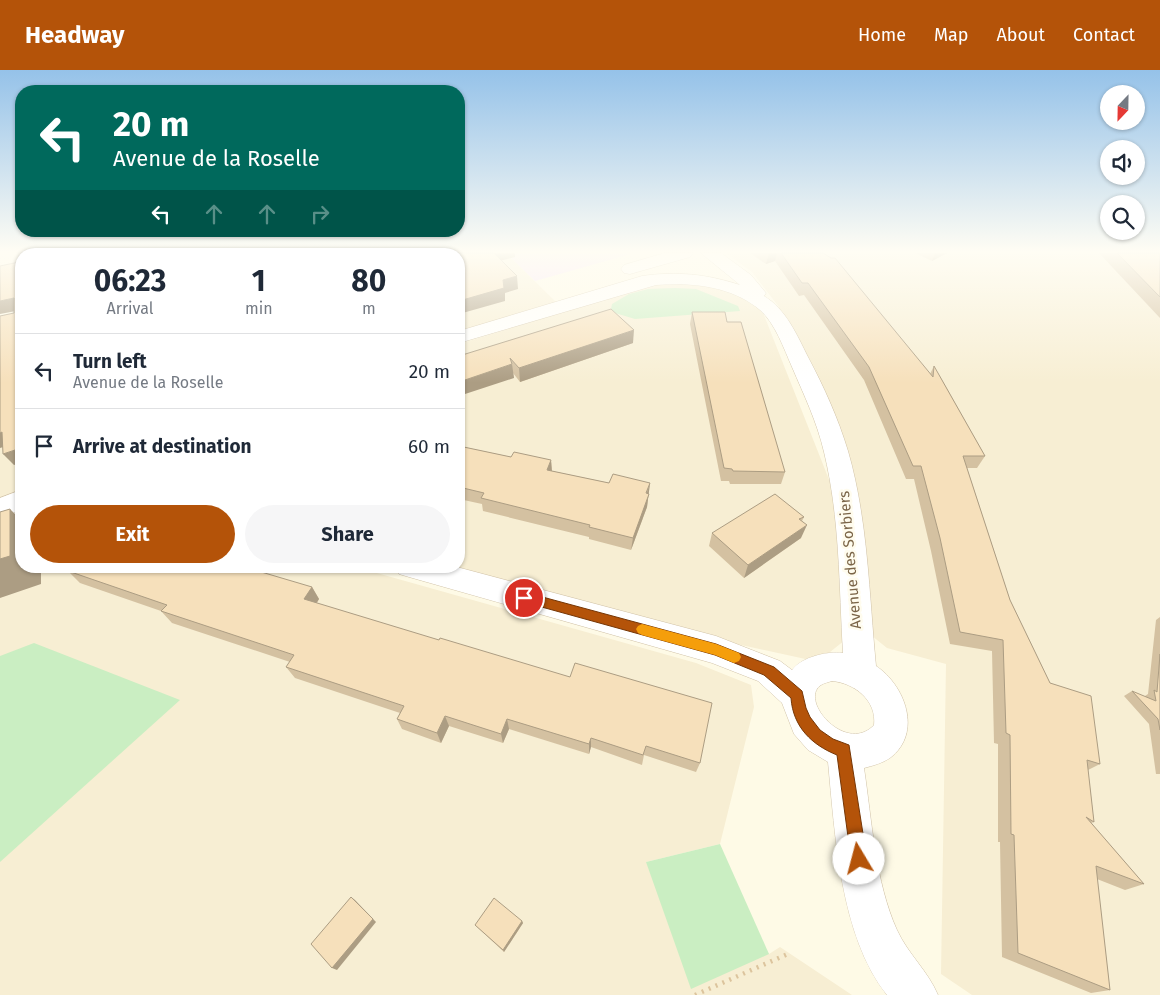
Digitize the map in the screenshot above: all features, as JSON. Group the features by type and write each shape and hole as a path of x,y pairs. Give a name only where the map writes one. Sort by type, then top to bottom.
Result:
{"street":[{"path":"563,296 566,304"},
{"name":"Avenue des Sorbiers","path":"465,335 593,296"},
{"name":"Avenue des Sorbiers","path":"750,296 770,309 800,361 827,422 839,465 848,512 860,673"},
{"path":"759,296 770,309"},
{"path":"0,508 15,502"},
{"path":"435,573 716,650 769,671 798,695"},
{"path":"832,666 860,673 883,693 890,706 892,719 890,732 884,742 873,750 859,752 844,750 828,744 815,735 805,722 799,708 798,695 801,683 808,674 818,668 832,666"},
{"path":"844,750 862,877 875,926 894,968 916,995"}],"path":[{"path":"694,995 790,953"}],"shaded area":[{"path":"465,296 550,296 560,306 465,335"},
{"path":"616,296 742,296 762,310 841,510 845,640 830,652 810,660 718,640 464,573 465,342"},
{"path":"771,296 1160,296 1160,995 972,995 941,974 946,664 887,648 856,623 839,465 770,309 779,307"},
{"path":"15,328 15,502 0,508 0,332"},
{"path":"15,519 15,573 377,573 696,663 751,685 754,707 720,844 646,862 769,954 780,947 852,995 0,995 0,525"}],"green space":[{"path":"625,296 714,296 738,306 740,311 635,319 615,313 611,309 612,304"},
{"path":"34,643 180,700 0,862 0,656"},
{"path":"720,844 769,954 691,989 646,862"}],"building":[{"path":"0,296 15,296 15,450 3,454 2,432 0,433 0,316 14,313 14,298 0,301"},
{"path":"465,296 476,296 465,299"},
{"path":"818,296 866,296 933,377 934,366 985,456 963,456 1010,600 1050,683 1091,696 1100,764 1087,760 1094,822 1086,817 1144,884 1096,866 1110,990 1018,953 1014,835 1011,834 1010,735 1006,733 1003,640 960,632 940,538 921,466 913,466 869,367"},
{"path":"611,309 634,330 519,368 510,358 512,364 465,380 465,354"},
{"path":"692,312 725,312 727,322 741,322 785,472 733,471 732,469 724,468"},
{"path":"465,447 511,457 514,452 551,460 547,470 609,483 613,474 650,483 646,493 649,494 633,538 589,527 590,525 481,498 484,493 465,488"},
{"path":"775,494 804,517 799,519 807,525 748,565 712,533"},
{"path":"10,509 10,556 0,559 0,512"},
{"path":"74,573 265,573 312,587 304,599 439,640 440,638 570,677 575,663 712,703 700,763 646,746 643,755 591,738 589,744 507,719 501,734 445,716 437,733 397,719 404,706 286,667 294,655 161,611 167,605"},
{"path":"1160,654 1160,730 1158,719 1132,691 1156,701 1154,690 1157,692"},
{"path":"351,897 373,919 332,968 311,944"},
{"path":"494,898 522,921 503,950 475,925"}],"slow traffic":[{"path":"642,629 734,657"}],"route":[{"path":"524,598 716,650 769,671 798,695 799,708 805,722 815,735 828,744 844,750 859,859"}]}
